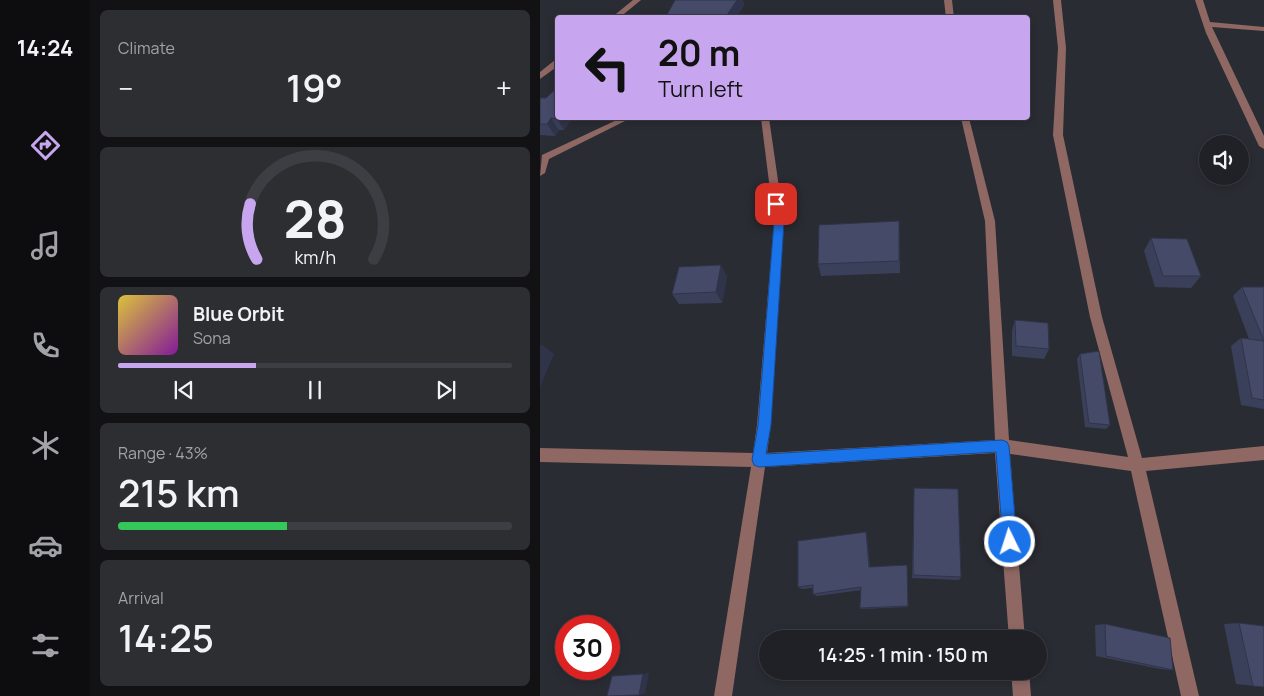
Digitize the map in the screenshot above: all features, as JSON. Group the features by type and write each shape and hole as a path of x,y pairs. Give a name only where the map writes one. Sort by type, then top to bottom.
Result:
{"street":[{"path":"618,15 637,0"},
{"path":"948,0 950,15"},
{"path":"1057,0 1062,48 1058,135 1096,317 1137,465 1190,696"},
{"path":"1199,0 1207,24 1264,146"},
{"path":"1207,24 1264,29"},
{"path":"540,76 555,64"},
{"path":"540,173 545,157 623,120"},
{"path":"723,696 764,425 779,222 765,120"},
{"path":"965,120 990,220 1002,446 1016,630"},
{"path":"540,455 759,460 1002,446 1137,465 1264,453"},
{"path":"1021,680 1022,696"}],"building":[{"path":"675,0 737,0 727,15 667,15"},
{"path":"555,90 555,119 551,118 547,124 540,124 540,98 546,98"},
{"path":"899,221 899,261 818,264 819,225"},
{"path":"1151,238 1187,239 1201,276 1163,276"},
{"path":"721,265 716,292 672,294 679,267"},
{"path":"1242,287 1264,287 1264,341"},
{"path":"1015,320 1048,323 1049,349 1016,346"},
{"path":"1241,338 1264,341 1264,400 1252,398"},
{"path":"1099,351 1110,425 1089,423 1080,354"},
{"path":"914,488 958,489 961,577 913,575"},
{"path":"866,532 869,567 907,565 908,606 860,608 861,587 813,594 813,585 798,587 798,541"},
{"path":"1239,623 1264,626 1264,687 1253,686"},
{"path":"1105,624 1170,638 1173,670 1106,656"},
{"path":"643,674 639,695 607,696 611,680 620,680 620,675"}],"route":[{"path":"776,204 779,222 778,240 764,425 759,460 1002,446 1010,542"}]}
